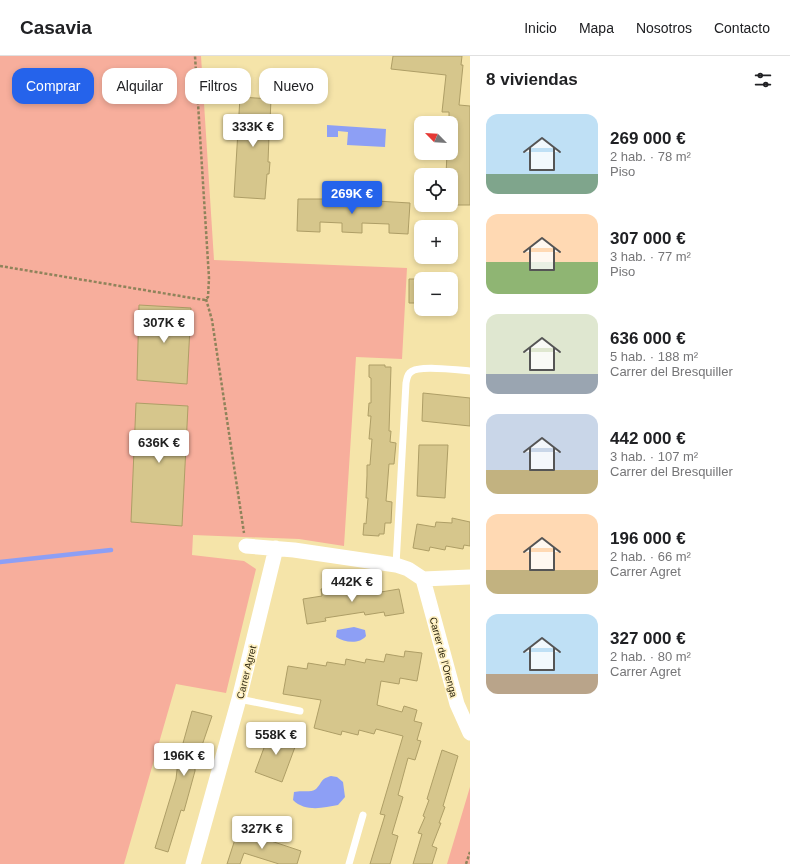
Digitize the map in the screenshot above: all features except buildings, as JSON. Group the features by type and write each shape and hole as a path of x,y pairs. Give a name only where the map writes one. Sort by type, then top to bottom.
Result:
{"street":[{"path":"246,546 276,548 396,565 408,569 423,579 470,577"},
{"name":"Carrer Agret","path":"193,864 239,699 276,548"},
{"name":"Carrer de l'Orenga","path":"423,579 457,704 470,733"}],"lane":[{"path":"396,565 408,375 411,371 420,369 470,371"},
{"path":"239,699 300,711"},
{"path":"348,864 363,815"}],"path":[{"path":"195,56 209,278 209,294 206,299 212,320 246,546"},
{"path":"0,266 198,299 206,299"},
{"path":"466,864 470,852"}],"shaded area":[{"path":"0,56 201,56 202,68 185,68 185,104 204,104 214,260 407,268 402,359 356,357 344,546 299,539 193,535 192,555 244,561 256,569 226,693 176,684 124,864 0,864"},
{"path":"470,787 470,864 447,864"}],"water":[{"path":"327,125 386,129 385,147 347,145 348,132 338,131 338,137 327,137"},
{"path":"354,627 365,630 366,636 363,639 352,642 336,637 337,630"},
{"path":"331,776 337,777 343,782 345,797 338,805 309,808 298,804 293,800 294,792 314,790 323,780"}],"waterway":[{"path":"0,562 111,550"}]}
